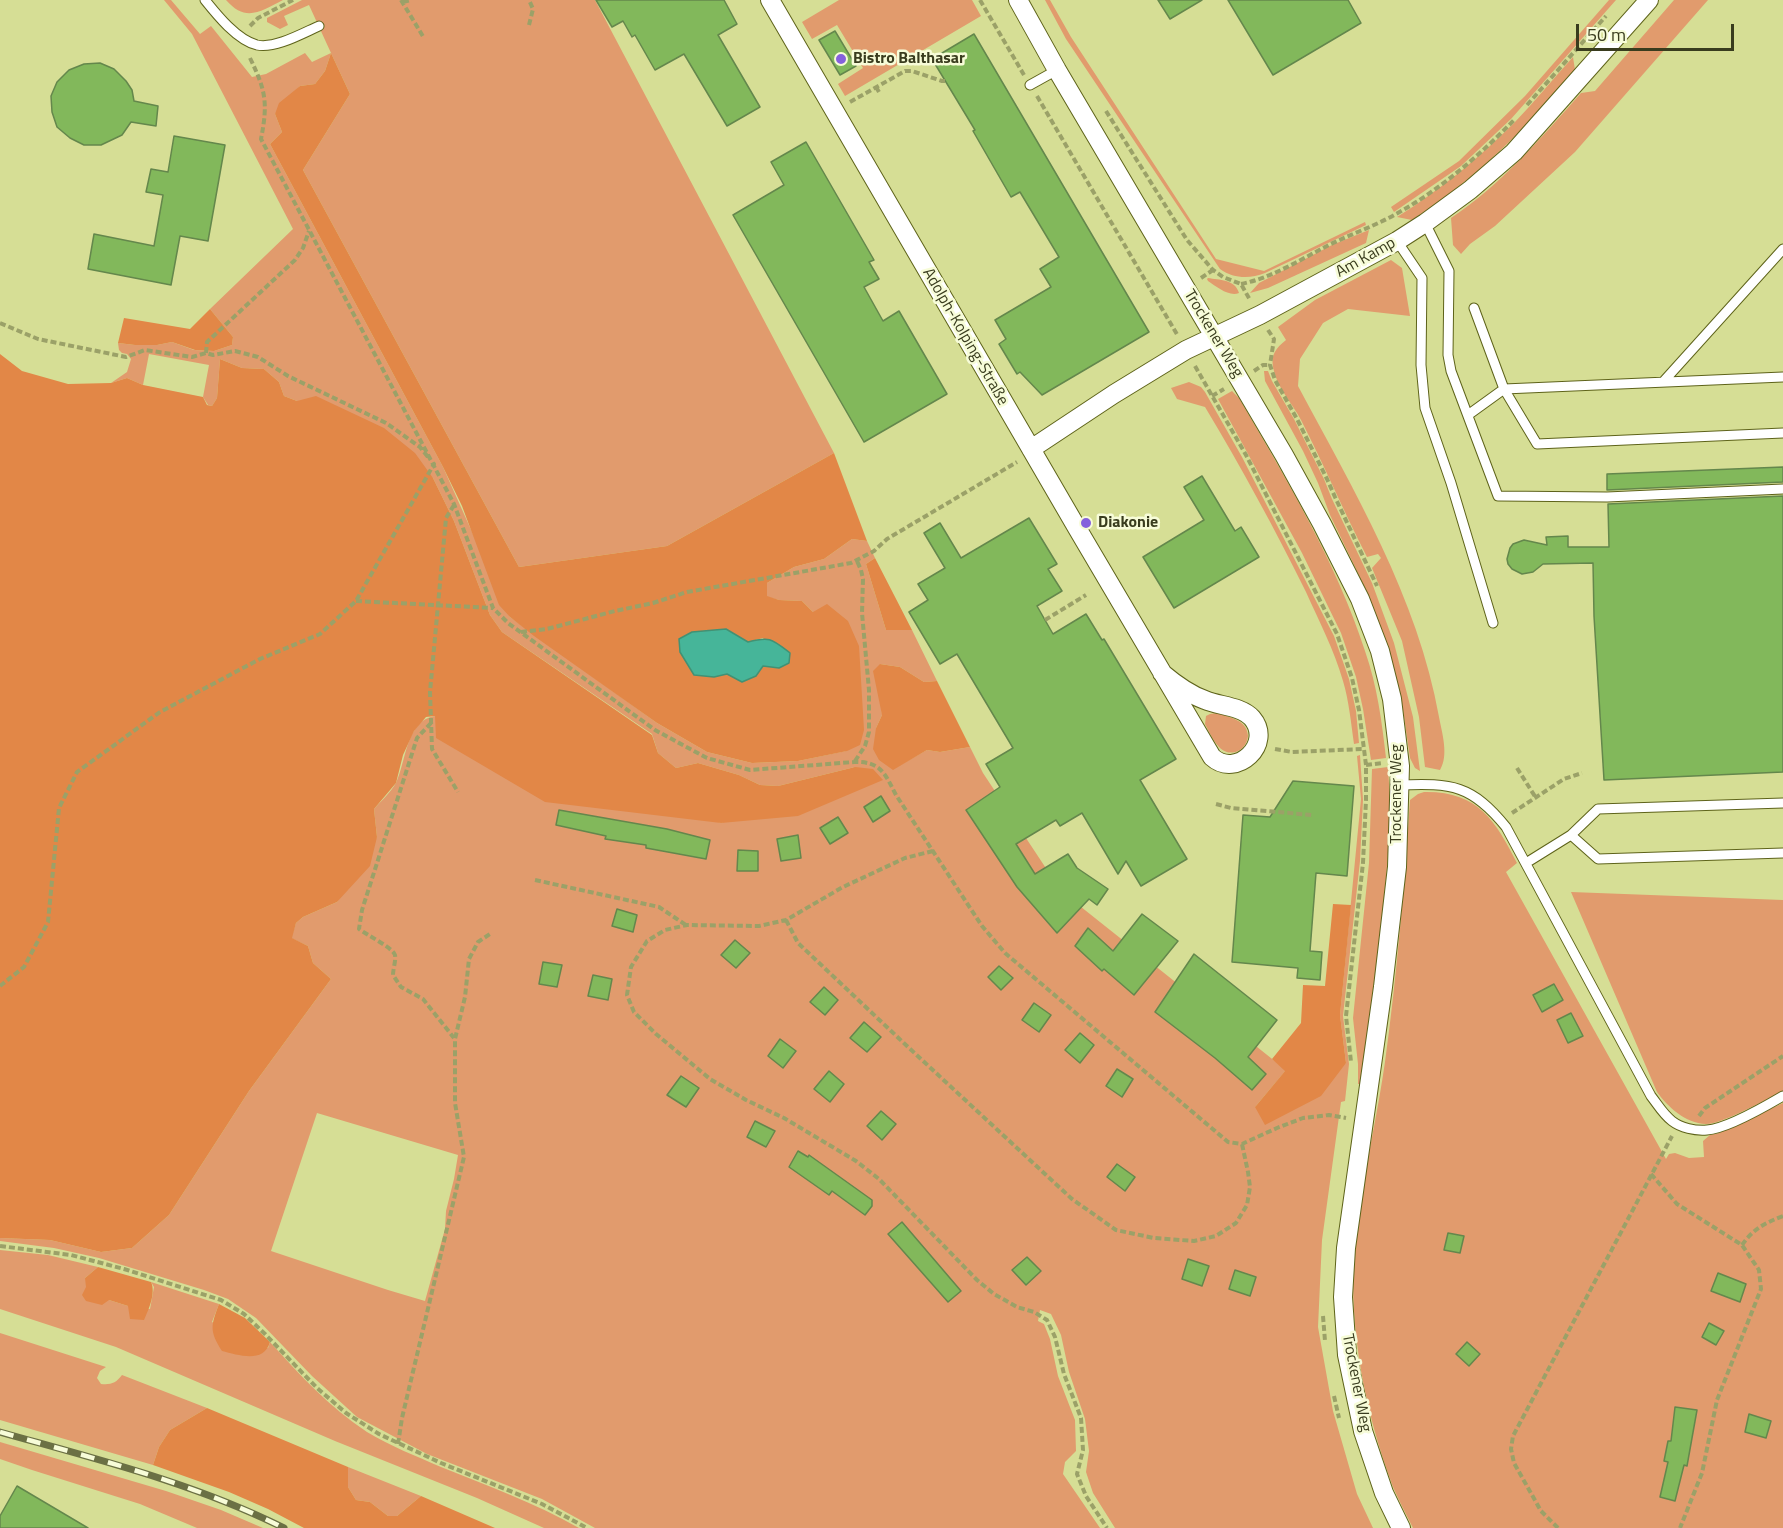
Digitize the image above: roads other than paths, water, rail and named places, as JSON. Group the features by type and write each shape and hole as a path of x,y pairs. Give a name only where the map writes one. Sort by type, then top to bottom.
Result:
{"street":[{"name":"Adolph-Kolping-Straße","path":"770,0 1031,449 1162,673 1212,757 1222,764 1235,764 1249,756 1257,744 1259,731 1252,718 1184,691 1162,673"},
{"name":"Trockener Weg","path":"1018,0 1284,455 1360,599 1380,651 1392,699 1397,736 1400,785 1397,867 1383,987 1355,1120 1343,1297 1347,1355 1364,1431 1384,1493 1401,1528"},
{"name":"Am Kamp","path":"1031,449 1186,350 1260,315 1397,241 1425,223 1470,190 1514,152 1649,0"}],"lane":[{"path":"205,0 240,36 258,45 287,42 319,26"},
{"path":"1030,85 1057,70"},
{"path":"1425,223 1449,271 1448,355 1451,371 1498,496 1607,497 1783,489"},
{"path":"1397,241 1422,278 1422,365 1425,408 1493,623"},
{"path":"1663,382 1783,249"},
{"path":"1474,308 1504,389 1537,444 1783,433"},
{"path":"1468,415 1504,389 1783,377"},
{"path":"1400,785 1440,785 1456,788 1476,796 1506,827 1652,1096 1670,1119 1678,1125 1693,1130 1718,1128 1783,1096"},
{"path":"1526,863 1571,835 1598,809 1783,803"},
{"path":"1571,835 1598,859 1783,853"}],"water":[{"path":"726,629 748,642 766,639 775,642 790,653 789,663 779,668 763,666 756,676 742,682 727,674 714,677 694,675 680,652 679,639 692,632"}],"railway":[{"path":"0,1432 180,1485 284,1528"}],"place":[{"name":"Bistro Balthasar","path":"841,59"},
{"name":"Diakonie","path":"1086,523"}]}
